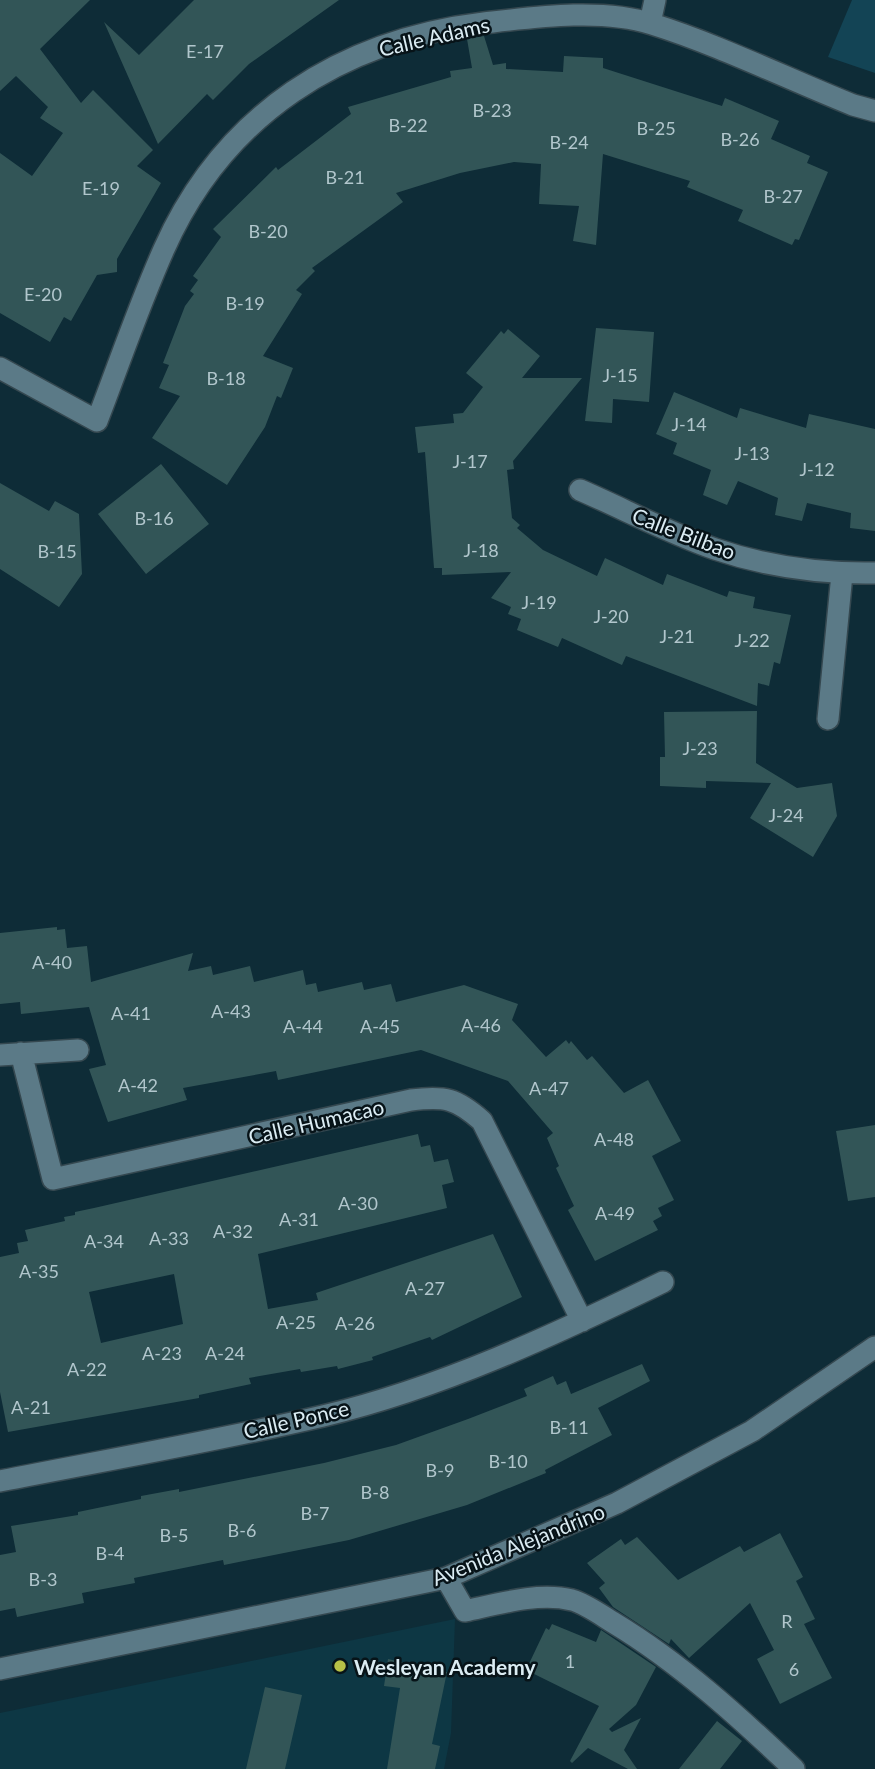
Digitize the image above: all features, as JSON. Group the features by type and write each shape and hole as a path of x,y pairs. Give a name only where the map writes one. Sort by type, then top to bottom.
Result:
{"street":[{"path":"650,23 655,0"},
{"name":"Calle Adams","path":"0,368 97,421 164,248 195,192 236,137 276,102 321,73 383,44 454,27 539,17 577,16 650,23 853,106 875,111"},
{"name":"Calle Bilbao","path":"580,490 715,549 784,565 842,574 875,573"},
{"path":"828,719 842,574"},
{"path":"11,1054 78,1050"},
{"name":"Calle Humacao","path":"11,1054 53,1179 411,1100 440,1097 463,1105 482,1121 582,1321"},
{"name":"Calle Ponce","path":"0,1481 325,1416 455,1375 582,1321 663,1282"},
{"name":"Avenida Alejandrino","path":"0,1669 446,1578 617,1503 752,1431 875,1347"},
{"path":"446,1578 465,1611 510,1602 554,1598 574,1601 596,1612 685,1673 794,1769"}],"shaded area":[{"path":"852,0 875,0 875,73 828,57"},
{"name":"Wesleyan Academy","path":"455,1619 451,1733 444,1769 0,1769 0,1713"}],"building":[{"path":"0,0 90,0 40,49 81,103 93,90 153,150 137,166 161,183 117,259 117,272 97,275 71,321 64,317 50,342 0,313 0,153 32,176 63,133 40,118 48,107 16,76 0,91"},
{"path":"194,0 339,0 249,64 213,100 207,94 158,144 104,22 139,55"},
{"path":"484,36 493,65 506,63 506,69 563,72 564,56 603,58 603,68 722,106 725,98 779,121 771,139 810,156 807,163 828,172 799,240 795,239 792,245 738,221 743,210 687,187 690,181 603,154 596,245 573,241 579,206 539,204 541,164 514,162 460,173 396,193 403,202 312,268 315,271 296,290 302,294 263,356 293,368 281,398 277,396 265,427 227,485 152,438 180,396 159,388 169,365 163,363 185,306 194,294 190,291 198,280 193,276 221,237 213,229 276,167 278,170 351,114 348,107 451,77 450,71 472,68 467,39"},
{"path":"596,328 654,332 649,402 613,399 612,423 585,421"},
{"path":"508,329 540,356 522,378 582,378 513,461 514,469 507,470 512,518 520,525 517,528 543,550 597,576 605,558 663,585 667,574 727,597 729,591 755,597 753,608 791,615 780,664 774,662 769,686 758,683 757,706 626,656 622,665 562,638 558,647 517,630 521,619 508,614 511,607 491,598 511,572 442,575 442,568 434,568 425,452 418,453 415,427 454,423 453,414 463,413 483,387 466,373 501,331 504,334"},
{"path":"674,392 737,418 740,408 806,428 809,414 875,429 875,531 850,528 851,513 807,503 802,521 775,515 778,498 738,481 727,505 703,495 711,470 673,454 677,443 656,434"},
{"path":"161,464 209,524 146,574 98,514"},
{"path":"0,483 49,511 55,501 79,514 82,574 59,607 0,569"},
{"path":"757,711 756,763 797,788 832,783 837,816 813,857 750,818 771,783 706,781 706,788 660,786 660,757 665,757 664,712"},
{"path":"57,927 57,930 65,929 67,948 87,946 91,982 193,953 188,971 211,966 213,975 250,966 254,982 303,970 306,985 316,983 318,992 362,982 364,990 391,984 396,1002 464,985 518,1004 512,1020 546,1057 566,1040 569,1044 571,1041 587,1060 592,1056 624,1093 648,1080 681,1141 652,1156 674,1200 658,1208 662,1216 653,1221 658,1230 595,1261 568,1210 574,1206 556,1168 559,1166 547,1138 553,1133 508,1081 421,1050 278,1080 276,1071 183,1088 187,1100 108,1122 89,1069 106,1065 89,1007 21,1014 20,1002 0,1004 0,933"},
{"path":"875,1125 875,1197 848,1201 836,1131"},
{"path":"418,1134 421,1147 430,1145 434,1162 448,1159 454,1182 442,1185 447,1208 258,1254 268,1309 318,1300 316,1293 493,1234 522,1297 432,1340 430,1337 372,1357 373,1360 338,1369 337,1366 301,1372 300,1369 249,1378 251,1384 199,1395 199,1398 8,1432 0,1392 0,1257 19,1253 17,1243 28,1241 25,1230 65,1221 64,1217 75,1215 75,1212","holes":["174,1274 183,1324 101,1343 89,1292"]},
{"path":"642,1364 650,1381 598,1408 612,1435 545,1470 546,1473 467,1505 349,1540 224,1565 223,1560 134,1578 135,1583 82,1593 84,1603 17,1617 15,1608 0,1611 0,1555 16,1552 11,1526 78,1515 78,1512 141,1499 141,1496 179,1489 179,1492 324,1463 396,1445 527,1396 524,1389 553,1376 557,1385 566,1381 571,1394"},
{"path":"780,1533 803,1577 796,1581 815,1619 804,1624 832,1678 780,1704 757,1659 774,1650 750,1603 689,1658 671,1639 669,1644 613,1607 599,1588 605,1583 587,1563 621,1539 625,1545 637,1537 678,1580 740,1546 744,1552"},
{"path":"552,1624 596,1642 601,1630 656,1667 636,1705 609,1729 612,1732 641,1718 624,1750 637,1769 628,1769 588,1748 572,1763 570,1761 599,1706 526,1670 546,1628 549,1630"},
{"path":"388,1659 447,1672 432,1744 440,1746 435,1769 387,1769 400,1688 384,1686"},
{"path":"265,1687 302,1695 285,1769 246,1769"},
{"path":"717,1721 742,1741 720,1769 679,1769"}],"place":[{"name":"Wesleyan Academy","path":"340,1666"}]}
